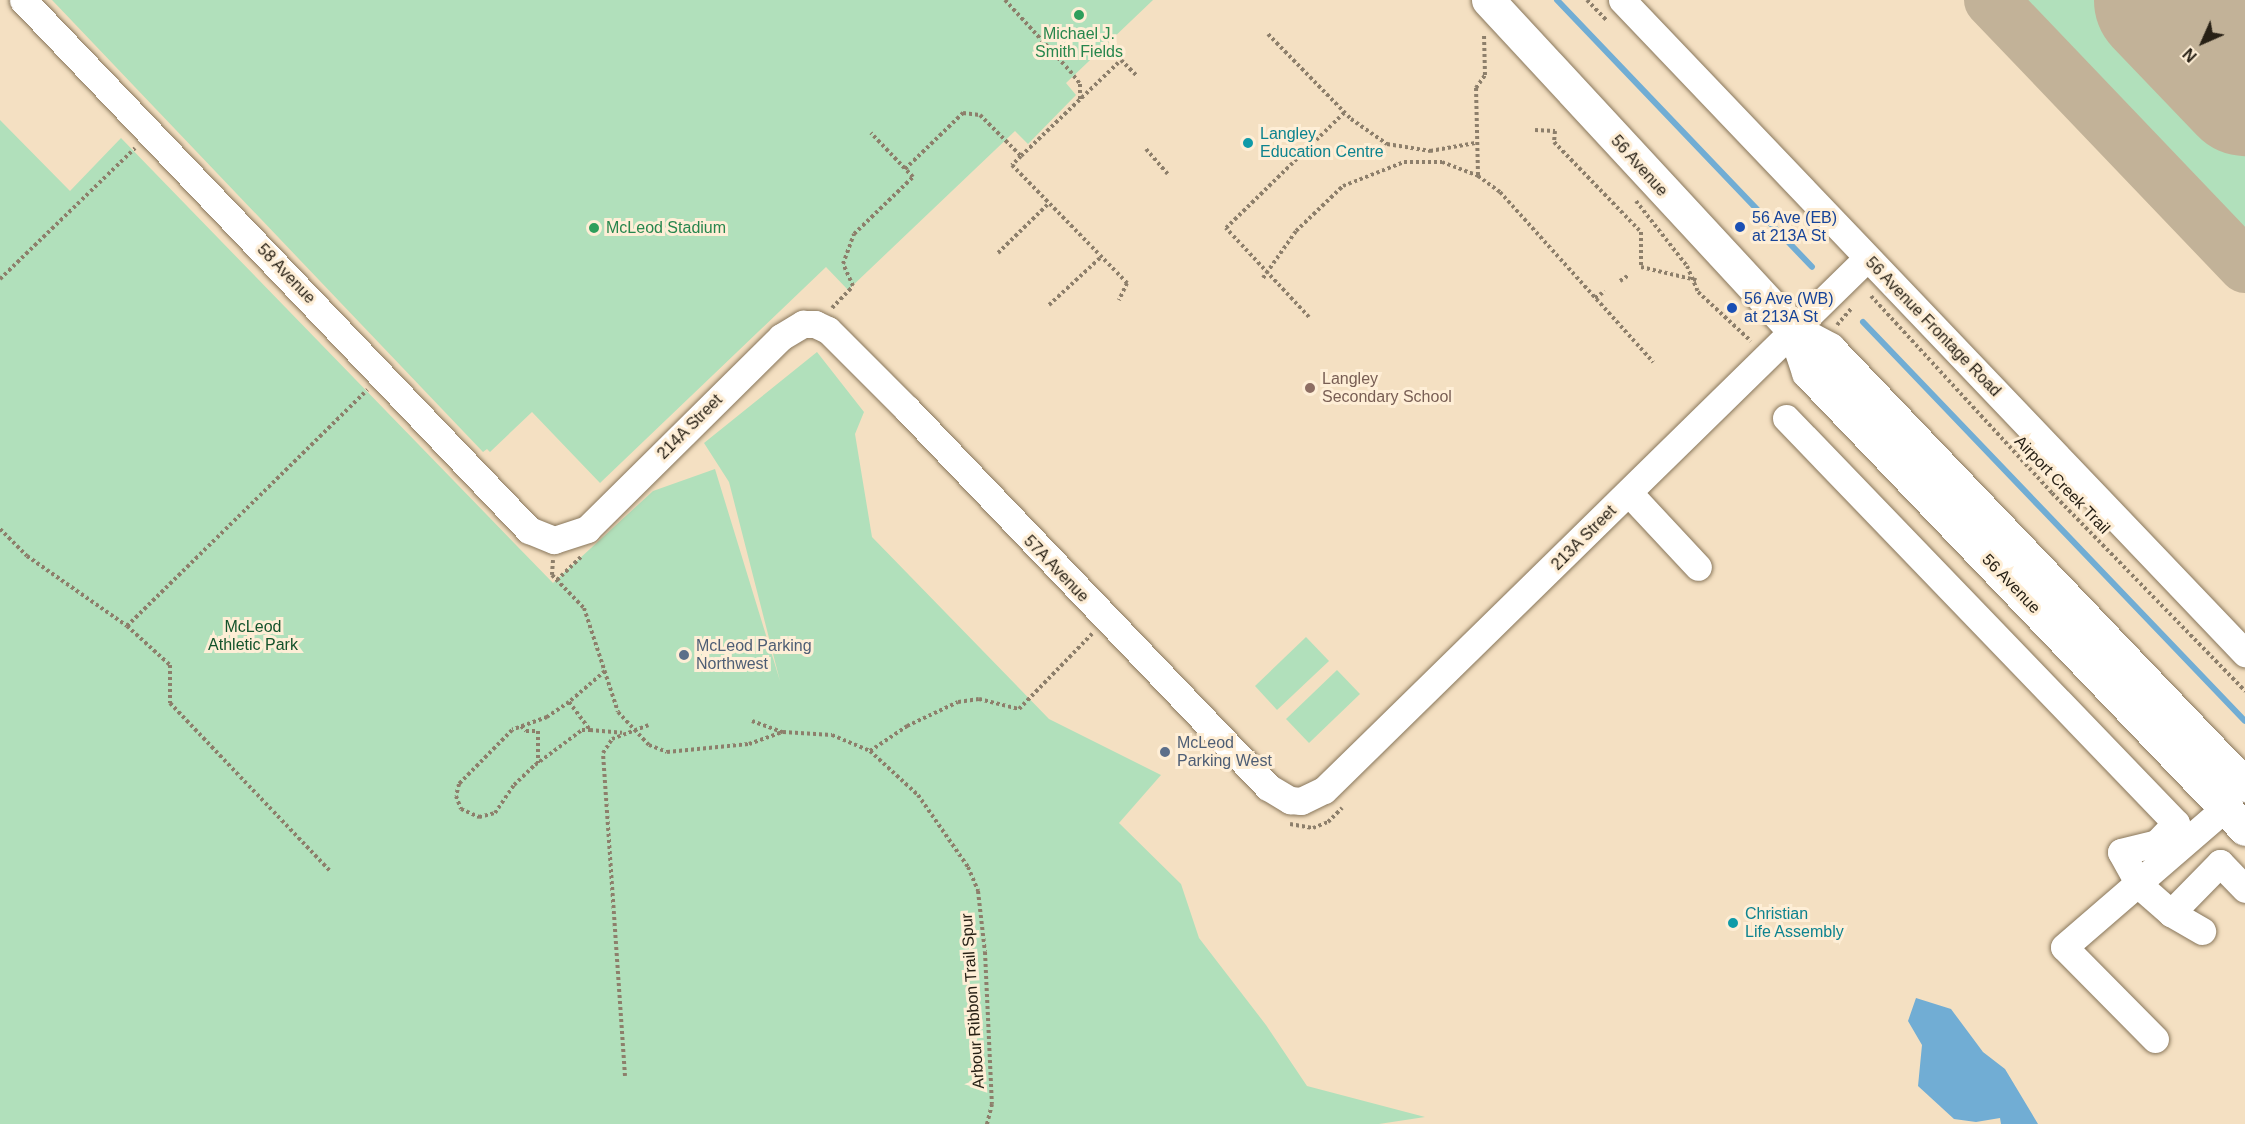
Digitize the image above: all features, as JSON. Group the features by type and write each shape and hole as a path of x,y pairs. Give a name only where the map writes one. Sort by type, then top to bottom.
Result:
{"main road":[{"name":"56 Avenue","path":"1486,13 1794,330 1808,372 2240,806"}],"street":[{"name":"58 Avenue","path":"23,0 529,530 554,540"},
{"name":"56 Avenue Frontage Road","path":"1622,0 2245,653"},
{"name":"213A Street","path":"1286,810 1323,790 1867,258"},
{"name":"214A Street","path":"554,540 587,529 791,329 828,320"},
{"name":"57A Avenue","path":"828,320 1268,787 1286,810"},
{"path":"1786,418 2176,823 2157,843 2121,852 2139,885 2171,913 2202,931"},
{"path":"1629,493 1698,567"},
{"path":"2154,1039 2064,947 2240,806"},
{"path":"2171,913 2220,863 2245,889"}],"path":[{"path":"1005,0 1080,84 1080,101"},
{"path":"1478,176 1475,143 1476,88 1485,75 1486,13"},
{"path":"1268,34 1345,112 1387,144 1412,150 1443,150 1475,143"},
{"path":"1119,300 1127,284 1012,165 1121,60 1137,76"},
{"path":"1310,317 1226,228 1345,112"},
{"path":"905,169 963,113 980,115 1021,156"},
{"path":"1535,130 1555,132 1554,142 1641,231 1641,267 1696,280"},
{"path":"0,279 151,132"},
{"path":"828,320 853,286 843,264 854,234 913,177 871,133"},
{"path":"1146,149 1168,174"},
{"path":"1410,161 1412,150"},
{"path":"1442,162 1443,150"},
{"path":"1263,278 1296,231 1323,201 1361,177 1410,161 1442,162 1478,176 1500,192 1653,362"},
{"path":"1629,192 1696,280 1698,292 1750,339"},
{"path":"998,253 1049,203"},
{"path":"1049,305 1101,257"},
{"path":"1620,281 1629,275"},
{"name":"Airport Creek Trail","path":"1870,290 1873,302 2245,691"},
{"path":"1595,298 1605,291"},
{"path":"128,626 382,375"},
{"path":"0,529 27,556 128,626 170,665 170,703 331,872"},
{"path":"554,540 552,575 584,608 618,712 632,730 649,745 667,752 749,744 783,732"},
{"path":"557,580 583,554"},
{"path":"870,751 907,726 958,702 979,699 1019,709 1089,637"},
{"path":"604,671 570,702 546,717 521,726 459,784 458,803 471,815 495,813 514,785 538,763 582,730 623,733"},
{"path":"570,702 590,730"},
{"name":"Arbour Ribbon Trail Spur","path":"752,721 783,732 832,735 870,751 918,795 949,836 978,891 992,1104 987,1124"},
{"path":"626,1076 603,753 612,739 648,725"},
{"path":"521,726 526,731 538,731 538,763"},
{"path":"1286,810 1313,828 1328,822 1342,808"}],"green space":[{"name":"McLeod Stadium","path":"52,0 1153,0 1066,83 1076,95 1028,144 1015,131 848,290 826,267 600,483 532,412 490,452 487,449 483,452"},
{"path":"2006,0 2112,0 2245,140 2245,251"},
{"path":"2208,0 2245,0 2245,38"},
{"name":"McLeod Athletic Park","path":"0,120 70,191 121,138 553,583 653,491 715,469 780,681 729,482 704,443 817,352 864,412 855,434 872,537 1049,719 1161,775 1119,823 1181,884 1199,938 1266,1025 1307,1086 1425,1117 1379,1124 0,1124"},
{"path":"1306,637 1329,661 1277,710 1255,686"},
{"path":"1337,670 1360,694 1309,743 1286,719"}],"water":[{"path":"1916,998 1951,1009 1983,1052 2005,1069 2038,1124 2001,1124 2000,1118 1976,1122 1954,1119 1918,1086 1922,1045 1908,1021"}],"waterway":[{"path":"1557,0 1812,267"},
{"path":"1863,322 2245,721"}],"taxiway":[{"path":"1991,0 2245,266"}],"runway":[{"path":"2161,0 2245,88"}],"place":[{"name":"Michael J. Smith Fields","path":"1079,15"},
{"name":"Langley Education Centre","path":"1248,143"},
{"name":"56 Ave (EB) at 213A St","path":"1740,227"},
{"name":"McLeod Stadium","path":"594,228"},
{"name":"56 Ave (WB) at 213A St","path":"1732,308"},
{"name":"Langley Secondary School","path":"1310,388"},
{"name":"McLeod Parking Northwest","path":"684,655"},
{"name":"McLeod Parking West","path":"1165,752"},
{"name":"Christian Life Assembly","path":"1733,923"}]}
